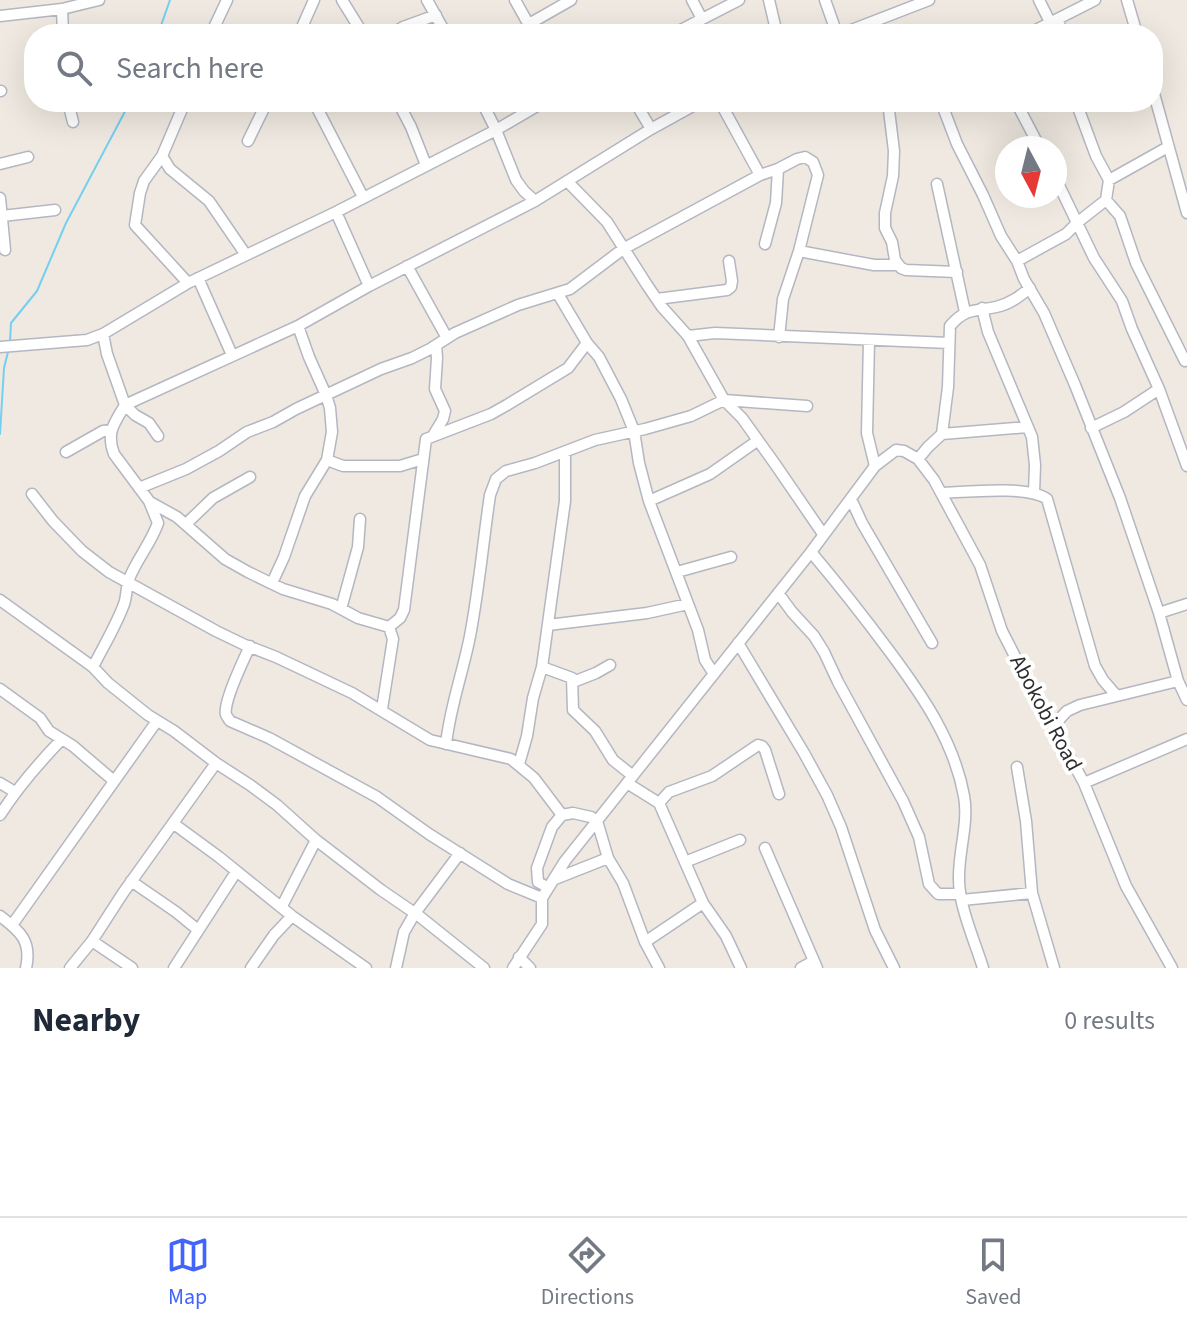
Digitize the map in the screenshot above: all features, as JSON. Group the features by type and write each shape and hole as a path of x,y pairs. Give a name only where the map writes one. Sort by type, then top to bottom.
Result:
{"street":[{"path":"16,0 17,14"},
{"path":"0,16 62,9 99,0"},
{"path":"216,24 227,0"},
{"path":"303,24 314,0"},
{"path":"342,0 357,24"},
{"path":"427,0 441,24"},
{"path":"515,0 528,24"},
{"path":"538,24 571,0"},
{"path":"692,0 702,19"},
{"path":"692,24 739,0"},
{"path":"769,0 775,24"},
{"path":"825,0 835,24"},
{"path":"862,24 911,3 929,0"},
{"path":"1039,0 1056,24"},
{"path":"1047,24 1095,0"},
{"path":"1127,0 1134,24"},
{"path":"62,9 63,24"},
{"path":"415,24 436,15"},
{"path":"70,112 73,122"},
{"path":"181,112 162,156 144,181 135,225 193,280 232,355"},
{"path":"248,141 262,112"},
{"path":"319,112 363,197"},
{"path":"403,112 426,165"},
{"path":"487,112 516,180 535,201"},
{"path":"0,347 87,340 103,334 193,280 336,212 527,112"},
{"path":"641,112 651,129"},
{"path":"389,627 283,589 225,559 177,517 153,506 114,454 109,439 125,405 298,326 535,201 682,112"},
{"path":"725,112 760,175"},
{"path":"889,112 894,151 885,222 900,267"},
{"path":"945,112 997,228 1044,313 1058,346 1120,498 1159,613 1178,681 1187,700"},
{"path":"1021,112 1034,136"},
{"path":"1017,261 1066,234 1106,200 1109,180 1096,156 1080,112"},
{"path":"1159,112 1187,213"},
{"path":"1109,180 1168,147"},
{"path":"162,156 170,169 209,201 246,255"},
{"path":"0,164 28,157"},
{"path":"139,488 186,469 247,432 381,369 412,358 508,309 575,286 623,249 760,175 805,157 813,162 818,180 783,299 779,337"},
{"path":"765,244 776,203 778,169"},
{"path":"567,181 607,222 657,299 688,336 724,400 742,418 823,534"},
{"path":"937,184 965,312"},
{"path":"0,198 5,250"},
{"path":"1067,200 1094,258 1122,301 1187,466"},
{"path":"1106,200 1120,216 1136,263 1185,361"},
{"path":"2,216 55,210"},
{"path":"336,212 369,286"},
{"path":"799,251 874,265 957,272"},
{"path":"657,299 727,290 732,281 729,261"},
{"path":"407,266 447,338"},
{"path":"942,434 948,387 950,326 965,312 1007,304 1030,288"},
{"path":"558,294 587,343 599,357 621,399 634,431 649,501 698,630 705,660 714,674"},
{"path":"982,308 988,332 1028,427 1035,454 1034,493"},
{"path":"272,583 305,496 327,460 332,432 326,395 298,326"},
{"path":"688,336 715,333 949,343"},
{"path":"103,334 125,405 149,423 158,436"},
{"path":"869,340 867,433 875,466"},
{"path":"389,627 404,610 426,439 507,405 568,368 587,343"},
{"path":"434,434 445,411 435,389 436,345"},
{"path":"1091,428 1124,412 1159,389"},
{"path":"446,744 452,703 477,602 492,485 499,475 595,440 691,416 724,400 807,406"},
{"path":"513,968 542,924 542,898 565,861 811,552 875,466 896,450 918,459 942,434 1028,427"},
{"path":"66,452 103,431 111,430"},
{"path":"649,501 710,474 757,441"},
{"path":"519,764 542,667 565,501 565,452"},
{"path":"327,460 343,466 400,466 423,459"},
{"name":"Abokobi Road","path":"918,459 941,493 980,565 1002,631 1084,783 1126,886 1172,968"},
{"path":"186,524 213,498 250,477"},
{"path":"941,493 1034,493 1050,503 1095,666 1116,695"},
{"path":"32,494 82,551 109,572 216,631 352,693 430,740 505,757 519,764 543,788 562,815"},
{"path":"851,499 932,643"},
{"path":"93,667 119,616 126,598 127,581 158,525 149,501"},
{"path":"341,609 358,547 360,519"},
{"path":"811,552 907,674 948,743 965,803 959,859 960,897 983,968"},
{"path":"677,572 731,557"},
{"path":"778,593 824,652 890,776 919,837 932,888 938,894 960,897 1032,893"},
{"path":"0,600 93,667 108,683 157,721 277,805 316,840 484,968"},
{"path":"548,625 647,613 688,604"},
{"path":"1159,613 1187,604"},
{"path":"382,709 393,639 389,627"},
{"path":"738,643 827,795 841,827 875,930 894,968"},
{"path":"250,646 227,703 230,721 269,738 377,797 508,884 542,898"},
{"path":"573,682 610,665"},
{"path":"542,667 572,678 573,710 595,731 630,780 659,803 703,903 726,936 741,968"},
{"path":"1053,726 1073,708 1178,681"},
{"path":"0,689 40,718 49,731 73,746 114,781"},
{"path":"12,925 157,721"},
{"path":"1084,783 1187,739"},
{"path":"0,815 34,768 61,740"},
{"path":"659,803 669,792 712,776 758,745 765,750 779,794"},
{"path":"70,968 216,763"},
{"path":"1017,767 1026,821 1032,893 1054,968"},
{"path":"0,783 15,792"},
{"path":"608,858 551,883 538,882 537,868 552,827 562,815 583,814 597,821 608,858 623,883 645,942 659,968"},
{"path":"174,824 292,916 366,968"},
{"path":"282,906 316,840"},
{"path":"685,862 740,840"},
{"path":"765,848 816,965 801,968"},
{"path":"396,968 404,932 460,853"},
{"path":"174,968 236,872"},
{"path":"131,881 198,930"},
{"path":"645,942 703,903"},
{"path":"0,916 25,941 29,949 26,968"},
{"path":"251,968 292,916"},
{"path":"92,941 132,968"},
{"path":"519,957 530,968"}],"waterway":[{"path":"162,24 170,0"},
{"path":"10,342 11,323 37,291 66,223 125,112"},
{"path":"0,434 4,368 8,352"}]}
